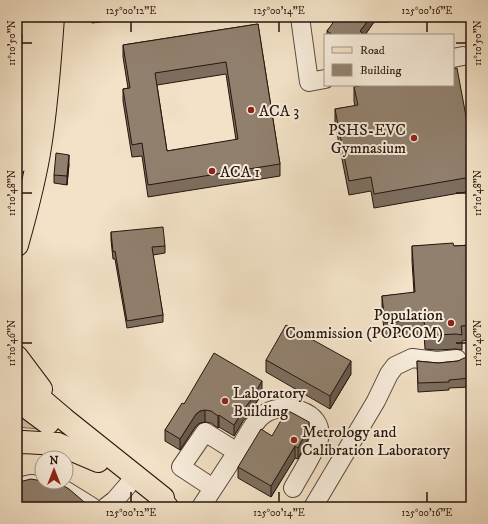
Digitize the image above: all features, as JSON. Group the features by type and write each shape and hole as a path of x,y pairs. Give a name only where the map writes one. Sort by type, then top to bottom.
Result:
{"main road":[{"path":"18,158 24,134 23,101 35,22"},
{"path":"17,245 36,170 47,93 35,22"},
{"path":"17,357 64,419"},
{"path":"17,379 64,419 163,498 165,506 155,506 17,400"},
{"path":"17,443 58,444 98,462"}],"lane":[{"path":"300,17 309,82 324,79"},
{"path":"313,507 395,366 412,358 437,361 456,359"},
{"path":"201,507 252,428 263,415 271,410 279,408 294,409 305,413 314,420 320,432 319,440 293,488"},
{"path":"213,488 182,467 205,432 237,452"},
{"path":"17,487 31,484 63,489 92,507"},
{"path":"106,507 116,500 128,485"}],"shaded area":[{"path":"17,412 38,429 17,427"}],"building":[{"path":"335,17 371,17 360,31 363,34 332,34 327,31 335,20"},
{"path":"258,24 280,164 148,185 142,143 132,145 123,89 130,88 123,45","holes":["226,62 238,139 167,151 155,73"]},
{"name":"PSHS-EVC Gymnasium","path":"457,68 471,143 471,177 374,194 371,177 349,181 335,109 358,105 354,87 454,86 454,69"},
{"path":"56,153 69,155 67,176 54,175"},
{"path":"163,227 165,246 152,247 163,315 127,321 115,251 113,252 111,232"},
{"path":"453,243 454,246 471,245 471,325 461,326 462,335 437,335 425,334 424,319 385,323 382,296 415,292 412,246"},
{"path":"286,325 351,361 330,396 266,360"},
{"name":"Laboratory Building","path":"214,353 262,381 234,425 211,411 200,411 196,414 180,439 165,430 182,403 184,404"},
{"path":"471,357 471,378 449,380 449,382 418,383 417,361 438,363 458,361"},
{"path":"287,410 309,422 309,426 298,448 295,446 271,486 238,467 261,429 272,436"},
{"path":"31,479 34,480 34,490 70,490 90,507 17,507 17,483"}],"place":[{"name":"ACA 3","path":"251,110"},
{"name":"PSHS-EVC Gymnasium","path":"414,138"},
{"name":"ACA 1","path":"212,171"},
{"name":"Population Commission (POPCOM)","path":"451,323"},
{"name":"Laboratory Building","path":"225,401"},
{"name":"Metrology and Calibration Laboratory","path":"294,440"}]}
